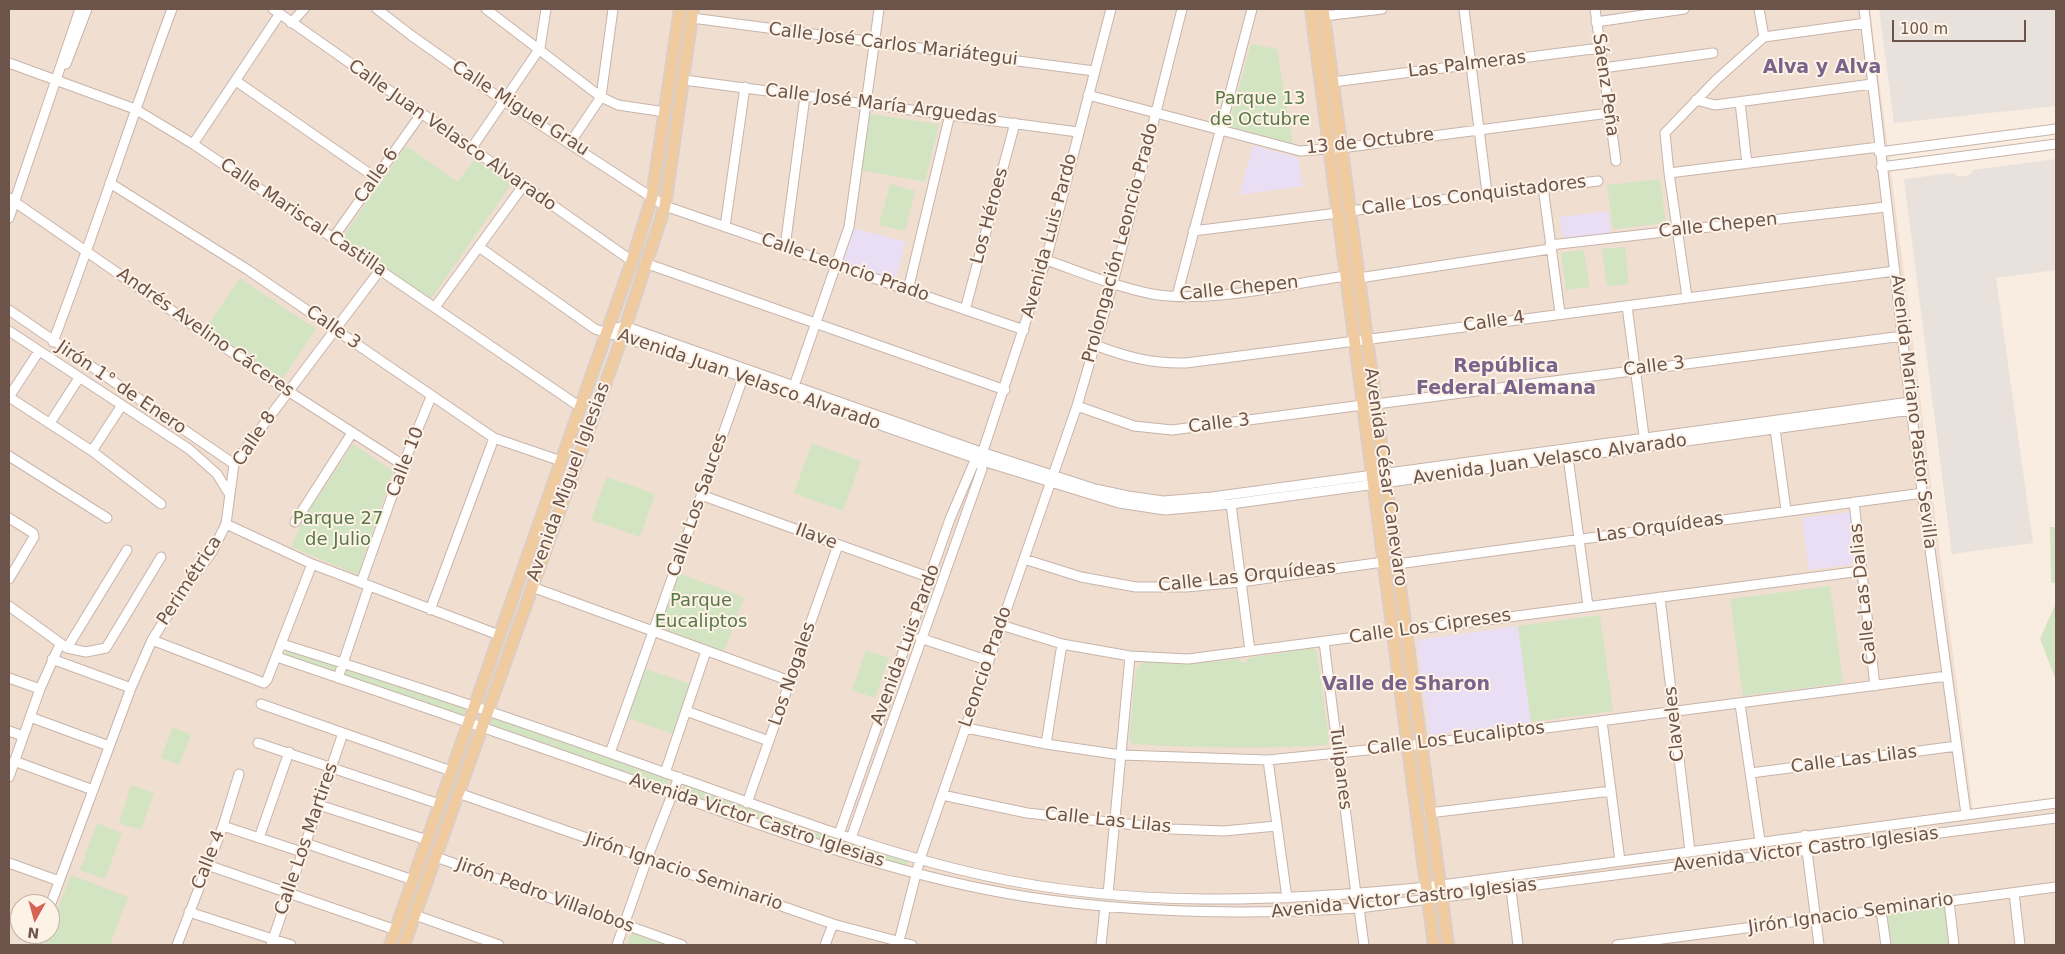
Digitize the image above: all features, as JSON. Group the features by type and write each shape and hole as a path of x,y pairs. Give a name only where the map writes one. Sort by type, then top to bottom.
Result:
{"main road":[{"name":"Avenida Miguel Iglesias","path":"390,945 632,261 652,197 680,9"},
{"name":"Avenida César Canevaro","path":"1311,9 1434,945"},
{"name":"Avenida César Canevaro","path":"1323,12 1448,945"},
{"name":"Avenida Miguel Iglesias","path":"404,945 623,332 665,206 693,13"}],"street":[{"path":"9,218 12,200 57,80 68,61 81,9"},
{"path":"53,342 88,251 135,108 172,9"},
{"path":"291,23 304,9"},
{"name":"Calle Miguel Grau","path":"377,9 504,101 665,206"},
{"path":"486,9 540,48 601,97 618,105 665,112"},
{"path":"471,149 540,48 546,9"},
{"path":"570,143 601,97 613,9"},
{"path":"794,386 849,227 879,9"},
{"name":"Avenida Luis Pardo","path":"851,838 920,638 982,468 982,456 1046,260 1108,9"},
{"name":"Prolongación Leoncio Prado","path":"1052,479 1078,406 1114,283 1182,9"},
{"path":"1177,296 1252,9"},
{"path":"1323,12 1382,9"},
{"path":"1464,9 1487,193"},
{"name":"Sáenz Peña","path":"1594,9 1616,161"},
{"path":"1596,22 1684,9"},
{"path":"1759,9 1764,37"},
{"name":"Avenida Mariano Pastor Sevilla","path":"1864,9 1910,406 1966,814"},
{"path":"193,144 236,80 276,12"},
{"name":"Calle Juan Velasco Alvarado","path":"276,12 632,261"},
{"name":"Calle José Carlos Mariátegui","path":"693,13 874,43 1094,71"},
{"path":"1688,297 1669,173 1665,133 1696,100 1764,37 1866,23"},
{"name":"Las Palmeras","path":"1333,82 1600,48"},
{"path":"1603,68 1713,53"},
{"name":"Calle Mariscal Castilla","path":"9,63 135,108 193,144 333,238 580,407"},
{"path":"236,80 376,178"},
{"name":"Calle José María Arguedas","path":"684,80 1015,122 1078,132"},
{"path":"1696,100 1715,105 1872,84"},
{"path":"725,227 745,87"},
{"name":"13 de Octubre","path":"1088,95 1300,151 1341,148 1609,113"},
{"path":"785,248 805,96"},
{"path":"1740,102 1747,164"},
{"name":"Calle 6","path":"333,238 421,114"},
{"path":"908,290 950,114"},
{"name":"Los Héroes","path":"965,310 1015,122"},
{"path":"1669,173 2056,129"},
{"path":"1881,167 2056,144"},
{"name":"Calle Los Conquistadores","path":"1350,211 1598,181"},
{"name":"Calle 3","path":"110,183 248,270 431,397 494,438 561,461"},
{"path":"435,307 523,186"},
{"path":"1543,187 1560,313"},
{"name":"Andrés Avelino Cáceres","path":"12,200 288,391 403,465"},
{"name":"Calle Leoncio Prado","path":"665,206 1024,330"},
{"name":"Calle Chepen","path":"1358,278 1550,247 1677,230 1886,207"},
{"name":"Calle Los Conquistadores","path":"1193,231 1338,213"},
{"name":"Avenida Juan Velasco Alvarado","path":"479,247 594,329 623,332 1119,503 1165,510 1231,504 1385,478 1910,406"},
{"name":"Calle Chepen","path":"1046,260 1152,294 1177,296 1218,295 1346,276"},
{"path":"645,263 1005,390"},
{"name":"Calle 8","path":"228,492 234,464 380,270"},
{"name":"Calle 4","path":"1095,345 1138,361 1162,364 1355,342 1560,313 1895,271"},
{"path":"1627,306 1645,443"},
{"name":"Jirón 1° de Enero","path":"9,310 53,342 234,464"},
{"path":"9,331 206,462 228,492"},
{"name":"Calle 3","path":"1376,404 1903,336"},
{"path":"39,351 9,397 92,451 161,504"},
{"name":"Avenida Juan Velasco Alvarado","path":"744,373 794,386 982,456"},
{"name":"Calle Los Sauces","path":"610,753 744,373"},
{"path":"50,423 79,378"},
{"name":"Calle 10","path":"338,678 403,465 431,397"},
{"path":"92,451 122,405"},
{"name":"Calle 3","path":"1078,406 1134,426 1172,430 1363,405"},
{"name":"Avenida Juan Velasco Alvarado","path":"1385,478 1568,458 1645,443 1775,429 1910,406"},
{"path":"1775,429 1786,510"},
{"path":"295,522 352,433"},
{"path":"430,610 494,438"},
{"path":"9,456 107,518"},
{"name":"Avenida Luis Pardo","path":"839,834 931,578 950,519 973,465 982,456"},
{"path":"1568,458 1588,606"},
{"name":"Avenida Juan Velasco Alvarado","path":"1052,479 1128,496 1163,501 1372,480"},
{"name":"Leoncio Prado","path":"899,944 920,859 1052,479"},
{"name":"Perimétrica","path":"54,894 131,688 152,640 186,586 212,552 226,524 228,492"},
{"name":"Las Orquídeas","path":"1397,564 1923,493"},
{"name":"Ilave","path":"701,495 931,578"},
{"name":"Calle Las Dalias","path":"1854,502 1875,686"},
{"path":"1231,504 1250,651"},
{"path":"9,518 34,533 34,537 9,579"},
{"path":"226,524 312,564 499,635"},
{"name":"Los Nogales","path":"747,802 838,545"},
{"path":"9,777 52,658 64,646 127,550"},
{"path":"9,606 64,646 86,652 106,648 161,557"},
{"name":"Calle Las Orquídeas","path":"1024,559 1081,577 1136,587 1186,587 1241,582 1384,562"},
{"path":"152,640 260,683 267,680 312,564"},
{"name":"Calle Los Cipreses","path":"1001,624 1062,644 1130,656 1188,658 1324,642 1861,570"},
{"path":"532,587 790,681"},
{"name":"Claveles","path":"1660,597 1690,851"},
{"path":"920,638 988,661"},
{"name":"Tulipanes","path":"1324,642 1356,894"},
{"name":"Avenida Victor Castro Iglesias","path":"282,644 474,706 839,834 920,859 984,876 1108,894 1242,901 1356,894 1426,887 2056,803"},
{"path":"1046,744 1062,644"},
{"path":"665,773 706,651"},
{"path":"1108,894 1130,656"},
{"name":"Avenida Victor Castro Iglesias","path":"277,657 481,726 802,840 916,872 1026,897 1104,907 1180,912 1267,913 1359,908 1511,890 2056,818"},
{"path":"52,658 131,688"},
{"name":"Calle Los Eucaliptos","path":"966,728 1046,744 1121,755 1268,760 1338,754 1602,722 1947,676"},
{"path":"9,678 40,689"},
{"path":"261,704 451,771"},
{"path":"1740,704 1760,841"},
{"path":"686,711 769,742"},
{"path":"30,718 109,746"},
{"path":"1602,722 1620,861"},
{"path":"9,731 23,736"},
{"name":"Calle Los Martires","path":"272,942 343,733"},
{"path":"258,743 439,804"},
{"name":"Calle Las Lilas","path":"1751,773 1957,746"},
{"path":"259,838 288,752"},
{"path":"1268,760 1287,898"},
{"path":"14,761 93,790"},
{"name":"Calle 4","path":"177,945 223,826 239,774"},
{"path":"617,945 647,859 679,777"},
{"path":"1429,814 1611,790"},
{"name":"Jirón Ignacio Seminario","path":"458,793 833,924 899,944 912,945"},
{"name":"Calle Las Lilas","path":"942,795 1027,813 1172,828 1224,830 1276,826"},
{"path":"318,805 427,840"},
{"path":"223,826 259,838 304,848 413,880"},
{"path":"1805,835 1819,945"},
{"name":"Jirón Pedro Villalobos","path":"436,857 682,945"},
{"path":"9,863 59,880"},
{"path":"207,866 396,930"},
{"name":"Jirón Ignacio Seminario","path":"1617,945 2056,887"},
{"path":"1511,890 1518,945"},
{"path":"2014,892 2020,945"},
{"path":"1949,901 1954,945"},
{"path":"1101,945 1104,907"},
{"path":"1359,908 1364,945"},
{"path":"1881,910 1886,945"},
{"path":"189,912 272,942 290,945"},
{"path":"415,915 499,945"},
{"path":"825,945 833,924"}],"shaded area":[{"path":"9,9 1870,9 1974,819 2056,809 2056,945 9,945"},
{"path":"1879,9 2056,9 2056,106 1894,123"},
{"path":"1253,145 1298,158 1303,186 1239,195"},
{"path":"2056,159 2056,270 1996,278 2033,543 1952,554 1904,179 1953,173 1959,177 1970,175 1973,170"},
{"path":"1608,211 1611,235 1563,241 1560,217"},
{"path":"853,228 906,242 895,282 843,263"},
{"path":"1850,512 1856,564 1809,570 1802,518"},
{"path":"1518,626 1531,722 1430,735 1417,640"}],"green space":[{"name":"Parque 13 de Octubre","path":"1251,44 1277,49 1293,144 1228,127"},
{"path":"868,114 939,124 925,182 860,170"},
{"path":"406,146 458,182 475,159 511,184 431,299 342,238"},
{"path":"1660,179 1666,223 1613,229 1607,185"},
{"path":"890,184 915,191 905,231 879,225"},
{"path":"1625,247 1629,284 1607,286 1602,249"},
{"path":"1584,250 1589,287 1566,290 1561,253"},
{"path":"240,278 316,329 282,380 206,328"},
{"path":"812,443 861,461 843,511 794,493"},
{"name":"Parque 27 de Julio","path":"353,444 393,471 358,575 292,547 302,521"},
{"path":"607,477 655,494 640,537 591,520"},
{"path":"2050,527 2056,527 2056,583 2051,583"},
{"name":"Parque Eucaliptos","path":"678,573 744,597 724,651 658,627"},
{"path":"1830,586 1843,683 1743,696 1730,599"},
{"path":"2056,606 2056,680 2040,639"},
{"path":"1600,615 1613,711 1531,722 1518,626"},
{"path":"1313,648 1317,652 1329,741 1326,745 1205,747 1132,744 1129,740 1136,670 1143,662 1190,664 1238,659 1242,663 1246,662 1248,658"},
{"path":"287,649 469,709 466,717 284,656"},
{"path":"866,650 889,658 875,698 852,690"},
{"path":"645,669 690,684 673,734 628,718"},
{"path":"492,716 670,779 667,787 489,725"},
{"path":"173,727 191,734 179,765 161,758"},
{"path":"131,785 154,793 141,830 119,823"},
{"path":"684,785 804,829 909,860 907,868 799,835 681,793"},
{"path":"97,823 122,833 105,879 80,870"},
{"path":"71,875 128,897 110,945 44,945 60,944 60,904"},
{"path":"1945,906 1950,945 1892,945 1887,913"},
{"path":"632,933 665,945 627,945"}],"district":[{"name":"Alva y Alva","path":"1822,68"},
{"name":"República Federal Alemana","path":"1506,378"},
{"name":"Valle de Sharon","path":"1406,685"}]}
